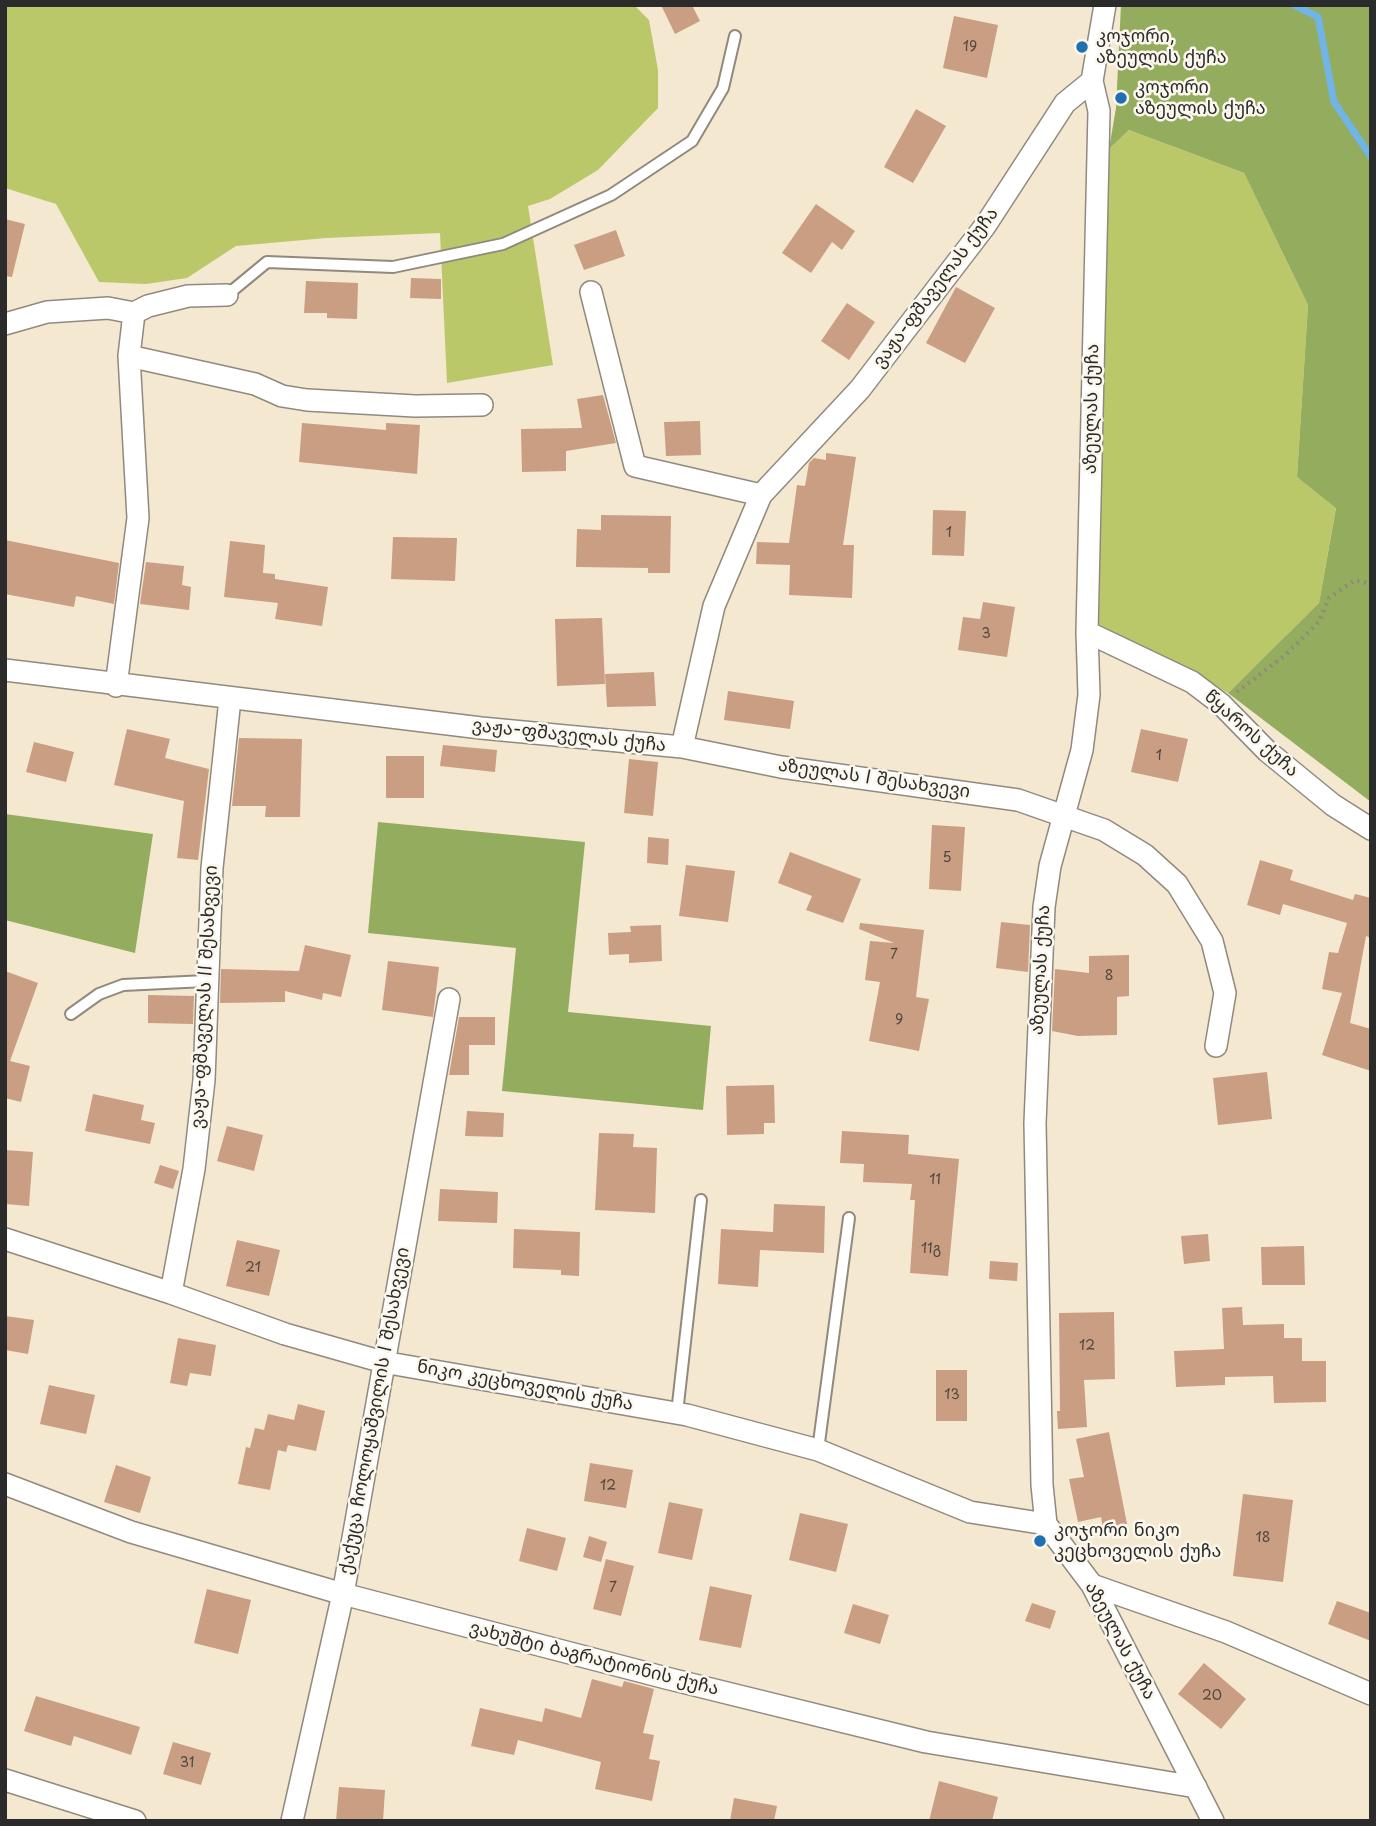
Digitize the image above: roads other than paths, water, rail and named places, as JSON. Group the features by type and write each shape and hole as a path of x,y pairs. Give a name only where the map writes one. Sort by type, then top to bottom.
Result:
{"street":[{"path":"1092,81 1105,5"},
{"name":"ვაჟა-ფშაველას ქუჩა","path":"5,670 230,699 682,747 714,606 761,495 860,388 985,226 1065,103 1092,81"},
{"name":"აზეულას ქუჩა","path":"1092,81 1099,111 1087,632 1089,695 1082,750 1050,866 1044,906 1035,1123 1042,1485 1046,1524 1092,1586 1213,1821"},
{"path":"590,292 635,466 761,495"},
{"path":"5,324 47,312 108,308 134,313 148,306 188,296 227,295"},
{"path":"116,686 138,519 129,356 134,313"},
{"path":"129,356 255,384 282,396 307,400 415,406 482,405"},
{"name":"წყაროს ქუჩა","path":"1087,632 1192,682 1221,704 1266,751 1333,805 1371,829"},
{"name":"ვაჟა-ფშაველას II შესახვევი","path":"171,1293 194,1169 204,1080 212,867 230,699"},
{"name":"აზეულას I შესახვევი","path":"682,747 781,767 1018,800 1104,830 1145,855 1177,884 1212,941 1224,993 1216,1046"},
{"name":"ქაქუცა ჩოლოყაშვილის I შესახვევი","path":"292,1821 342,1594 449,999"},
{"name":"ნიკო კეცხოველის ქუჩა","path":"5,1239 171,1293 285,1334 383,1362 677,1413 818,1450 970,1512 1046,1524"},
{"name":"ვახუშტი ბაგრატიონის ქუჩა","path":"5,1483 131,1532 342,1594 926,1742 1196,1787"},
{"path":"1092,1586 1226,1632 1371,1695"},
{"path":"5,1780 135,1821"}],"lane":[{"path":"227,295 267,262 393,267 503,244 611,195 692,141 723,88 735,36"},
{"path":"71,1014 99,994 123,985 206,981"},
{"path":"677,1413 701,1200"},
{"path":"818,1450 849,1218"}],"waterway":[{"path":"1294,5 1318,17 1334,102 1371,157"}],"place":[{"name":"კოჯორი, აზეულის ქუჩა","path":"1082,47"},
{"name":"კოჯორი აზეულის ქუჩა","path":"1121,98"},
{"name":"კოჯორი ნიკო კეცხოველის ქუჩა","path":"1040,1541"}]}
